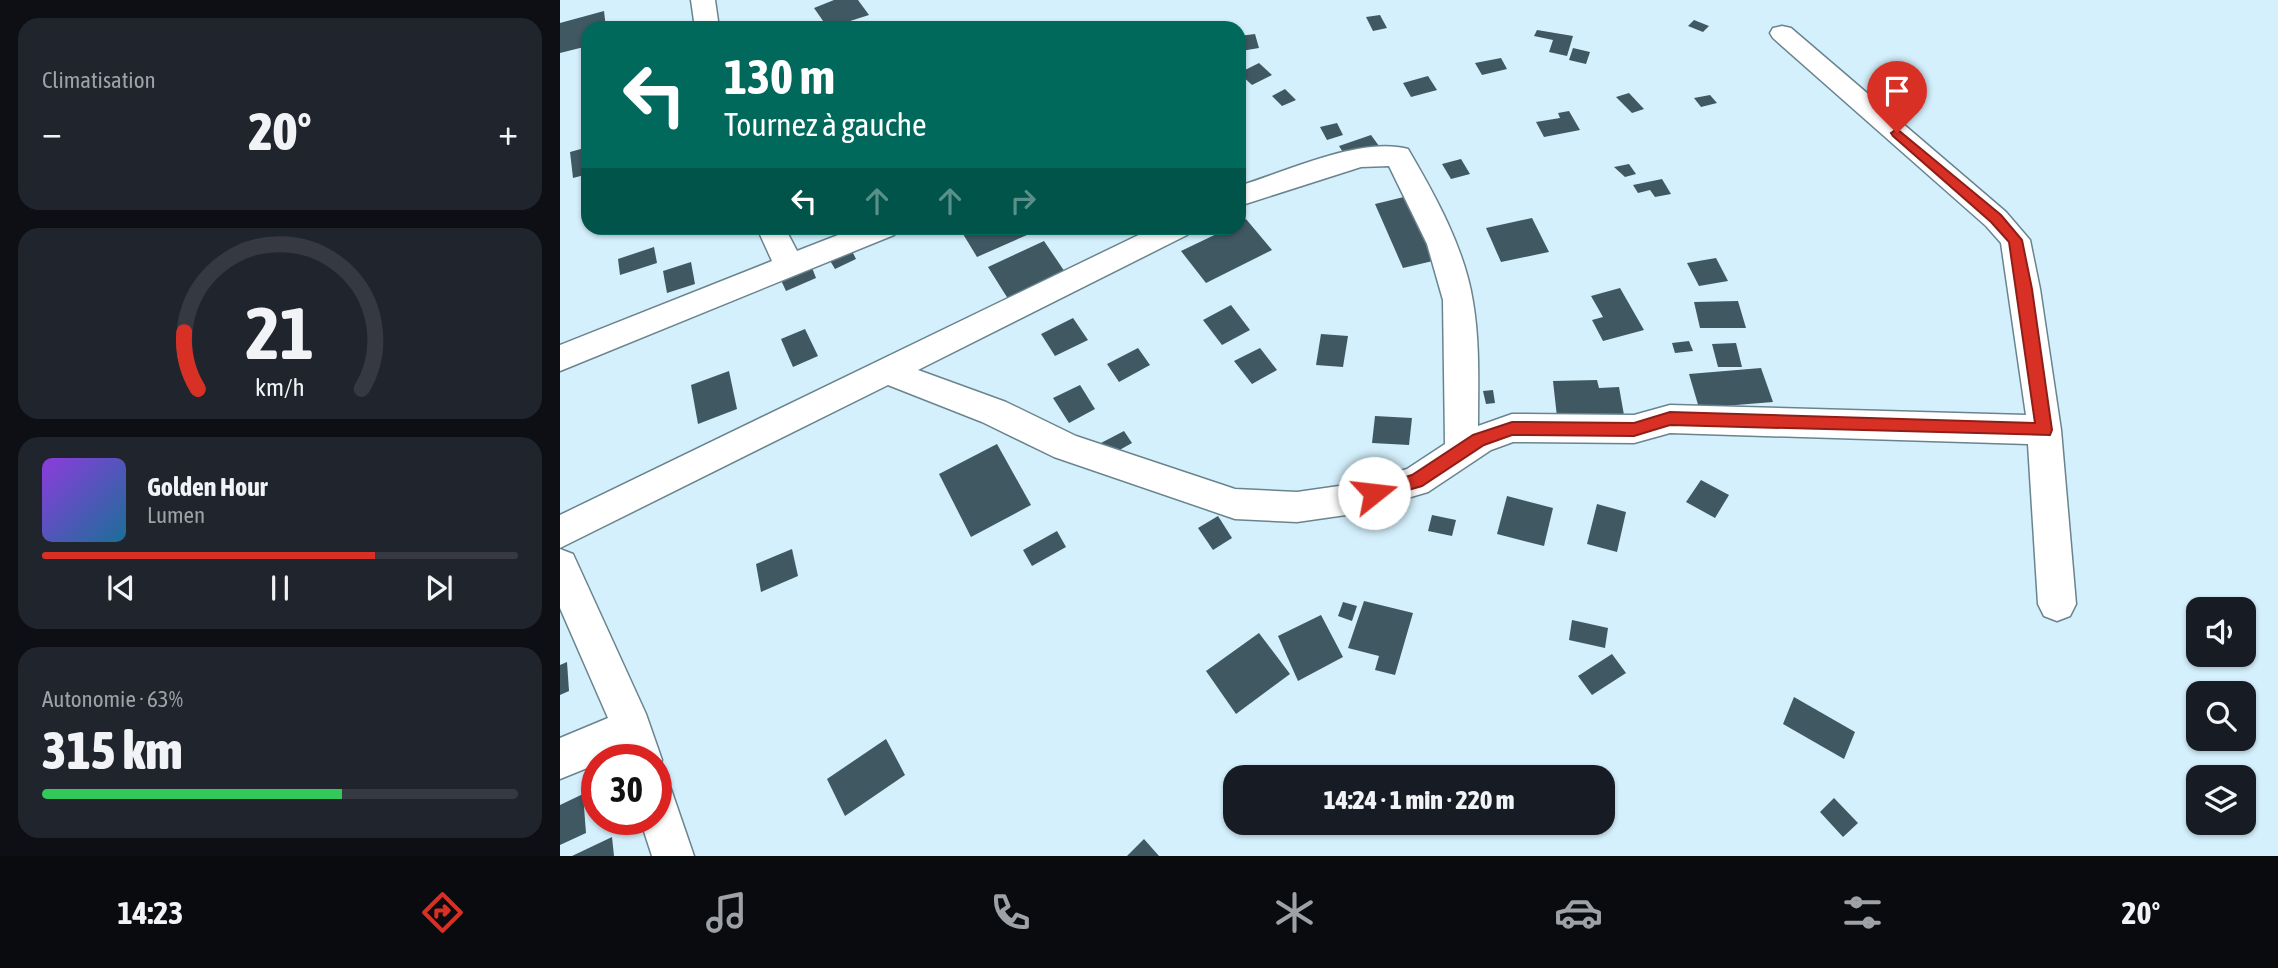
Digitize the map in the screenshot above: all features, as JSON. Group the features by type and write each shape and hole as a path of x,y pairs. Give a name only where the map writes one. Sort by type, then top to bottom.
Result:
{"street":[{"path":"703,0 706,21"},
{"path":"1782,33 1996,219 2015,240 2025,289 2044,430 2057,604"},
{"path":"1246,194 1360,158 1398,156 1449,263 1458,302 1462,452"},
{"path":"774,235 789,267"},
{"path":"560,358 867,235"},
{"path":"560,533 1163,235"},
{"path":"885,371 995,412 1066,447 1235,503 1297,506 1353,499 1416,481 1479,440 1512,428 1634,429 1670,418 2044,430"},
{"path":"560,566 637,744"},
{"path":"560,759 581,755"},
{"path":"666,835 673,856"}],"building":[{"path":"834,0 858,0 869,15 850,21 823,21 814,8"},
{"path":"604,11 605,21 581,21 581,48 560,53 560,23"},
{"path":"1380,15 1387,28 1373,31 1366,17"},
{"path":"1694,20 1709,26 1703,32 1688,26"},
{"path":"1537,30 1573,36 1567,56 1549,52 1553,40 1534,36"},
{"path":"1255,34 1259,48 1246,50 1246,35"},
{"path":"1573,48 1590,52 1586,64 1569,60"},
{"path":"1501,58 1507,69 1482,75 1475,63"},
{"path":"1259,63 1272,75 1252,85 1246,79 1246,70"},
{"path":"1428,76 1437,90 1411,97 1403,83"},
{"path":"1285,89 1296,100 1282,106 1272,96"},
{"path":"1629,93 1644,109 1632,113 1616,97"},
{"path":"1710,95 1717,103 1701,107 1694,98"},
{"path":"1569,111 1580,130 1544,137 1536,122 1560,118 1558,113"},
{"path":"1337,123 1343,135 1327,140 1320,127"},
{"path":"1371,135 1379,146 1346,157 1339,146"},
{"path":"581,149 581,176 573,178 570,152"},
{"path":"1461,159 1470,174 1451,179 1442,164"},
{"path":"1629,164 1636,174 1625,177 1614,167"},
{"path":"1662,179 1671,194 1655,197 1650,190 1638,193 1633,185"},
{"path":"1408,196 1437,260 1403,268 1375,204"},
{"path":"1532,218 1549,252 1501,262 1486,228"},
{"path":"1246,219 1272,250 1206,283 1181,251 1214,235 1246,235"},
{"path":"964,235 1027,235 977,257"},
{"path":"1044,241 1067,275 1010,302 988,267"},
{"path":"654,247 657,263 620,275 618,259"},
{"path":"851,249 856,259 835,269 829,259"},
{"path":"1716,258 1728,281 1699,286 1687,263"},
{"path":"691,262 695,284 667,293 663,271"},
{"path":"811,265 816,278 786,291 780,278"},
{"path":"1620,288 1644,330 1603,341 1592,320 1603,317 1591,296"},
{"path":"1738,301 1746,328 1700,328 1694,302"},
{"path":"1231,305 1250,330 1222,345 1203,320"},
{"path":"1073,318 1088,340 1055,356 1041,334"},
{"path":"805,329 818,356 793,367 781,339"},
{"path":"1321,334 1348,336 1343,367 1316,365"},
{"path":"1689,341 1693,351 1675,353 1672,343"},
{"path":"1736,343 1742,367 1718,367 1712,344"},
{"path":"1138,348 1150,365 1119,382 1107,364"},
{"path":"1260,348 1277,370 1252,384 1234,361"},
{"path":"1761,368 1773,402 1699,408 1689,374"},
{"path":"729,371 737,409 698,424 691,385"},
{"path":"1597,380 1599,388 1619,387 1624,415 1557,417 1553,381"},
{"path":"1080,385 1095,409 1069,423 1053,398"},
{"path":"1493,390 1495,403 1486,404 1483,391"},
{"path":"1375,416 1412,418 1409,445 1372,443"},
{"path":"1124,431 1132,443 1107,457 1099,444"},
{"path":"997,444 1031,505 971,537 939,474"},
{"path":"1701,480 1729,495 1715,518 1686,502"},
{"path":"1507,496 1553,508 1544,546 1497,534"},
{"path":"1597,504 1626,512 1617,552 1587,544"},
{"path":"1432,515 1456,520 1452,536 1428,531"},
{"path":"1218,516 1232,538 1213,550 1198,528"},
{"path":"1057,531 1066,547 1032,566 1023,550"},
{"path":"792,549 798,576 761,592 756,564"},
{"path":"1364,601 1413,613 1395,675 1375,670 1379,656 1348,648"},
{"path":"1343,602 1357,606 1352,621 1338,616"},
{"path":"1321,615 1343,657 1298,681 1278,636"},
{"path":"1572,620 1608,628 1605,648 1569,640"},
{"path":"1259,633 1290,674 1236,714 1206,671"},
{"path":"1612,654 1626,673 1592,695 1578,676"},
{"path":"567,662 569,691 560,695 560,665"},
{"path":"1794,697 1855,732 1844,759 1783,724"},
{"path":"886,739 905,775 845,816 827,779"},
{"path":"581,795 582,835 560,845 560,805"},
{"path":"1834,798 1858,823 1843,837 1820,812"},
{"path":"612,837 614,856 572,856"},
{"path":"1144,839 1159,856 1127,856"}],"route":[{"path":"1374,493 1416,481 1479,440 1512,428 1574,431 1634,429 1670,418 1696,421 1720,419 2044,430 2025,289 2015,240 1996,219 1897,133"}]}
